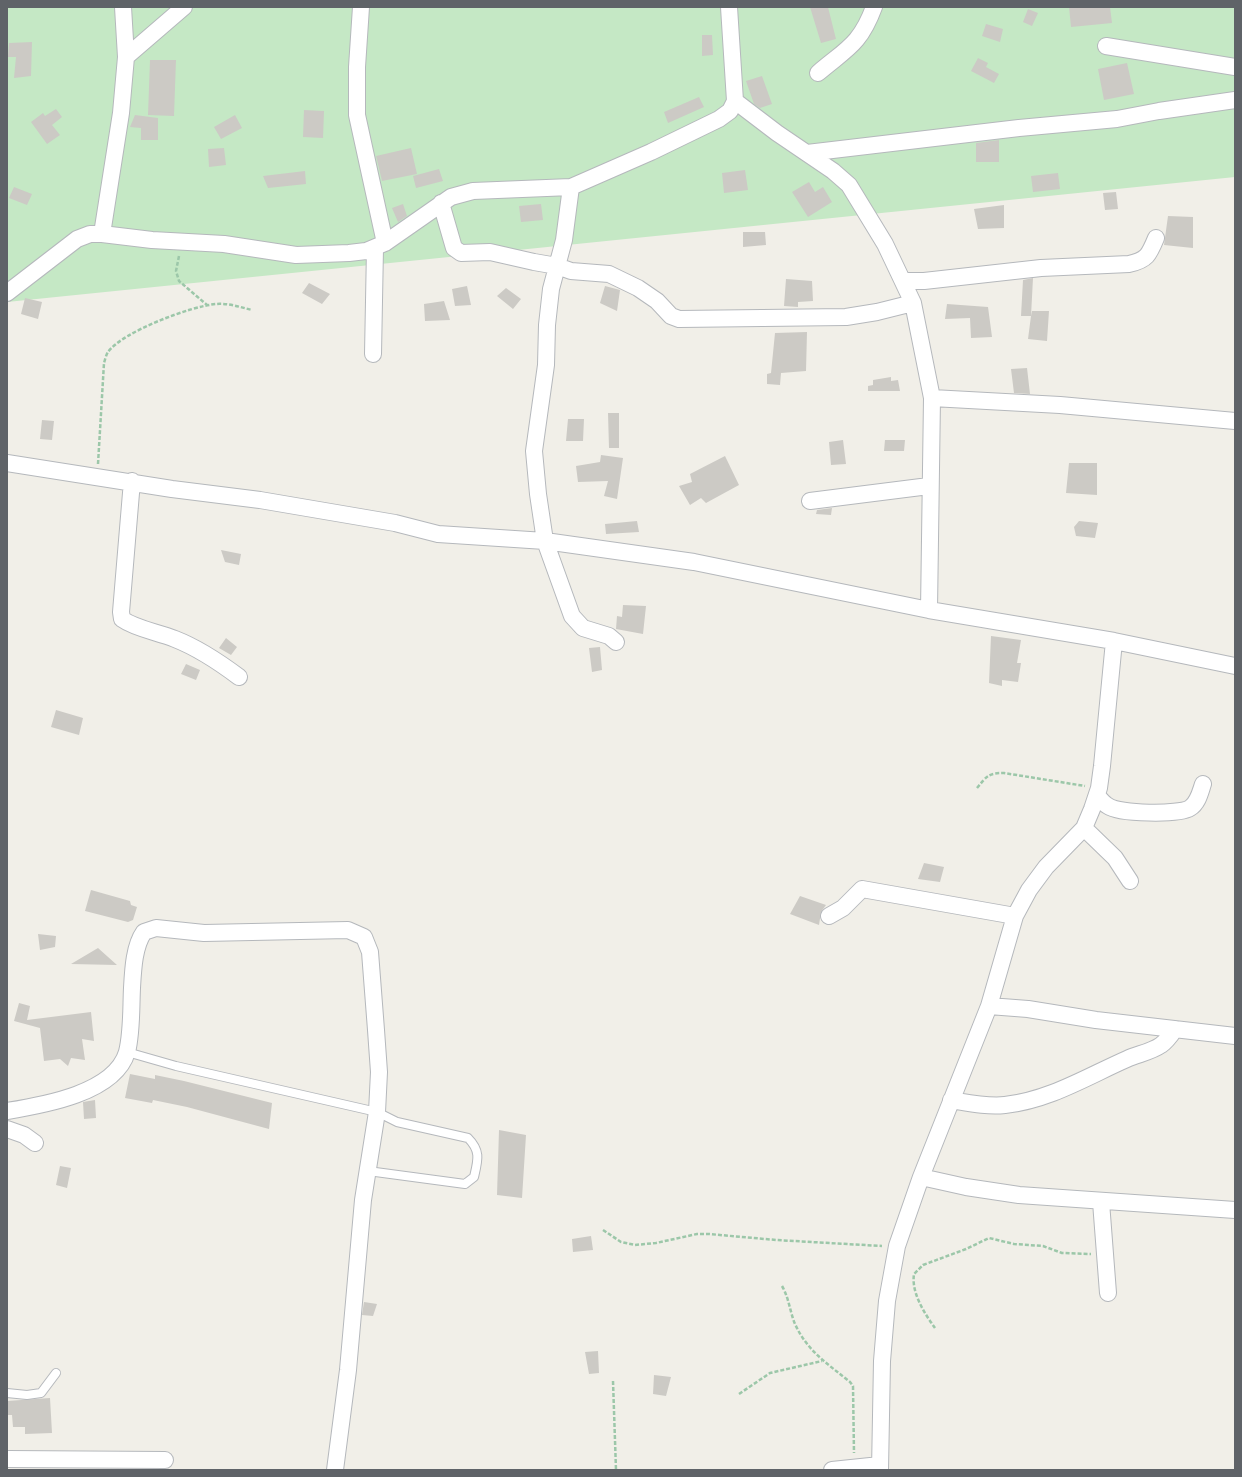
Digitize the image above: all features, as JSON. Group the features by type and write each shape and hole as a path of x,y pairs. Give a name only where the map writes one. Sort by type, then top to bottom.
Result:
{"street":[{"path":"102,234 121,113 126,57 124,7"},
{"path":"126,57 184,7"},
{"path":"362,7 357,67 357,115 380,246 373,354"},
{"path":"7,293 77,240 90,234 181,242 224,244 296,255 349,253 380,246 451,197 473,192 571,187 651,152 719,119 730,111 735,101 729,7"},
{"path":"818,73 847,51 857,40 867,27 874,7"},
{"path":"1106,46 1235,67"},
{"path":"807,152 1019,128 1117,119 1159,110 1235,100"},
{"path":"735,101 777,133 833,171 849,185 885,244 904,281 913,303 932,398 929,610"},
{"path":"571,187 564,240 551,289 547,325 546,365 534,451 545,541 572,616 583,628 609,636 616,642"},
{"path":"441,203 450,237 457,252 490,252 557,266 571,271 599,273 621,278 657,301 671,316 679,319 846,318 913,303"},
{"path":"904,281 924,281 1041,268 1128,264 1139,261 1149,255 1156,238"},
{"path":"932,398 1060,405 1235,421"},
{"path":"7,463 132,481 172,489 260,500 387,521 438,534 545,541 694,562 929,610 1114,641 1235,666"},
{"path":"132,481 124,565 121,612 122,619 127,623 159,633 190,646 239,676"},
{"path":"810,501 930,486"},
{"path":"832,1470 880,1468 884,1338 887,1301 897,1246 921,1177 989,1006 1015,916 1028,890 1046,867 1084,828 1096,797 1114,641"},
{"path":"1096,797 1109,807 1146,813 1181,811 1189,809 1194,804 1203,784"},
{"path":"1084,828 1115,858 1130,881"},
{"path":"829,916 843,908 862,889 1015,916"},
{"path":"7,1111 56,1102 104,1082 118,1069 127,1052 133,971 141,937 144,932 156,928 204,932 348,930 364,936 370,952 378,1072 377,1112 362,1215 348,1370 335,1470"},
{"path":"989,1006 1028,1009 1235,1036"},
{"path":"951,1100 987,1106 1006,1105 1031,1100 1068,1088 1127,1059 1160,1046 1167,1041 1175,1029"},
{"path":"7,1129 36,1143"},
{"path":"921,1177 966,1187 1019,1195 1101,1202 1235,1210"},
{"path":"1101,1202 1108,1293"},
{"path":"7,1459 165,1460"}],"lane":[{"path":"127,1052 176,1066 377,1112 397,1122 468,1138 475,1145 478,1153 474,1177 464,1184 368,1171"},
{"path":"7,1394 35,1394 41,1392 56,1373"}],"path":[{"path":"181,242 176,271 177,277 208,306"},
{"path":"97,476 104,363 108,353 125,337 179,313 208,306 227,305 252,310"},
{"path":"977,788 988,775 1004,773 1096,797"},
{"path":"603,1230 621,1242 635,1245 652,1244 697,1234 709,1234 776,1240 897,1246"},
{"path":"935,1328 921,1308 915,1286 914,1274 923,1265 991,1238 1014,1244 1043,1246 1062,1253 1105,1254"},
{"path":"782,1286 799,1333 811,1350 853,1386 855,1416 854,1468"},
{"path":"739,1394 770,1373 822,1361"},
{"path":"613,1381 616,1470"}],"green space":[{"path":"7,7 1235,7 1235,177 7,302"}],"building":[{"path":"810,7 828,7 836,39 821,43"},
{"path":"1069,7 1110,7 1112,23 1071,27"},
{"path":"1028,9 1038,13 1032,26 1023,22"},
{"path":"986,24 1003,29 1000,42 982,36"},
{"path":"702,35 712,35 713,55 702,56"},
{"path":"32,42 31,76 14,78 16,57 8,57 9,43"},
{"path":"978,58 988,63 986,67 999,74 994,83 971,71"},
{"path":"150,60 176,60 174,116 148,115"},
{"path":"1127,63 1134,94 1104,100 1098,69"},
{"path":"762,76 772,104 760,108 754,104 746,81"},
{"path":"699,97 704,107 668,123 664,112"},
{"path":"56,109 62,117 52,125 60,135 47,144 31,122 43,113 45,116"},
{"path":"304,110 324,111 323,138 303,137"},
{"path":"135,115 158,118 158,140 141,140 141,128 130,127"},
{"path":"235,115 242,128 221,139 214,127"},
{"path":"999,140 999,162 976,162 976,143"},
{"path":"224,148 226,165 209,167 208,149"},
{"path":"411,148 417,174 382,181 376,156"},
{"path":"439,169 443,181 416,188 413,176"},
{"path":"745,170 748,190 724,193 722,173"},
{"path":"305,171 306,184 268,188 263,176"},
{"path":"1058,173 1060,189 1033,192 1031,176"},
{"path":"809,182 815,192 823,187 832,202 808,217 792,192"},
{"path":"14,187 32,194 27,205 9,198"},
{"path":"1116,192 1118,209 1105,210 1103,193"},
{"path":"403,204 407,216 398,222 392,208"},
{"path":"541,204 543,220 521,222 519,206"},
{"path":"1004,205 1004,228 978,229 974,209"},
{"path":"1168,216 1193,217 1193,248 1164,245"},
{"path":"743,232 765,232 766,245 743,247"},
{"path":"1033,278 1031,316 1021,316 1023,280"},
{"path":"786,279 812,281 813,301 798,302 798,307 784,306"},
{"path":"309,283 330,294 322,304 302,293"},
{"path":"467,286 471,305 455,306 452,289"},
{"path":"605,286 620,290 617,311 600,303"},
{"path":"506,288 521,299 513,309 497,296"},
{"path":"25,298 42,302 38,319 21,314"},
{"path":"444,301 450,320 425,321 424,304"},
{"path":"947,304 988,307 992,337 971,338 970,318 945,319"},
{"path":"1032,311 1049,311 1047,341 1028,339"},
{"path":"807,332 806,371 781,373 780,385 767,384 767,374 771,373 775,333"},
{"path":"1027,368 1030,394 1014,393 1011,369"},
{"path":"891,377 891,381 898,380 900,391 868,391 868,386 873,385 873,380"},
{"path":"608,413 619,413 619,448 609,448"},
{"path":"568,419 584,419 583,441 566,441"},
{"path":"42,420 54,421 52,440 40,439"},
{"path":"843,440 846,464 831,465 829,442"},
{"path":"885,440 905,440 904,451 884,451"},
{"path":"601,455 623,458 617,499 604,496 608,481 578,482 576,466 600,462"},
{"path":"725,456 739,485 706,503 701,498 690,505 679,486 692,482 690,474"},
{"path":"1069,463 1097,463 1097,495 1066,493"},
{"path":"832,508 831,515 816,514 817,510"},
{"path":"637,521 639,532 606,534 605,524"},
{"path":"1079,521 1098,523 1095,538 1076,536 1074,527"},
{"path":"221,550 241,554 239,565 225,562"},
{"path":"623,605 646,606 643,634 616,629 617,616 622,617"},
{"path":"991,636 1021,640 1017,663 1021,663 1018,682 1002,680 1002,686 989,683"},
{"path":"226,638 237,647 231,655 219,648"},
{"path":"600,647 602,670 592,672 589,648"},
{"path":"186,664 200,670 196,680 181,674"},
{"path":"56,710 83,718 79,735 51,727"},
{"path":"924,863 944,867 940,882 918,879"},
{"path":"91,890 130,901 131,905 137,907 133,920 128,922 85,911"},
{"path":"800,896 826,905 821,912 819,925 790,914"},
{"path":"38,934 56,936 55,947 40,950"},
{"path":"98,948 117,965 71,964"},
{"path":"19,1003 30,1006 27,1020 91,1012 94,1041 82,1039 85,1060 71,1058 68,1066 60,1059 44,1061 40,1028 14,1021"},
{"path":"130,1074 155,1079 155,1075 272,1103 269,1129 187,1107 153,1100 152,1103 125,1098"},
{"path":"95,1100 96,1118 84,1119 83,1102"},
{"path":"499,1130 526,1135 522,1198 497,1195"},
{"path":"60,1166 71,1168 67,1188 56,1185"},
{"path":"591,1236 593,1250 573,1252 572,1239"},
{"path":"364,1302 377,1304 373,1316 362,1315"},
{"path":"598,1351 599,1373 589,1374 585,1352"},
{"path":"654,1375 671,1377 666,1396 653,1394"},
{"path":"50,1398 52,1433 25,1434 25,1427 13,1427 12,1415 7,1415 7,1401"}]}
